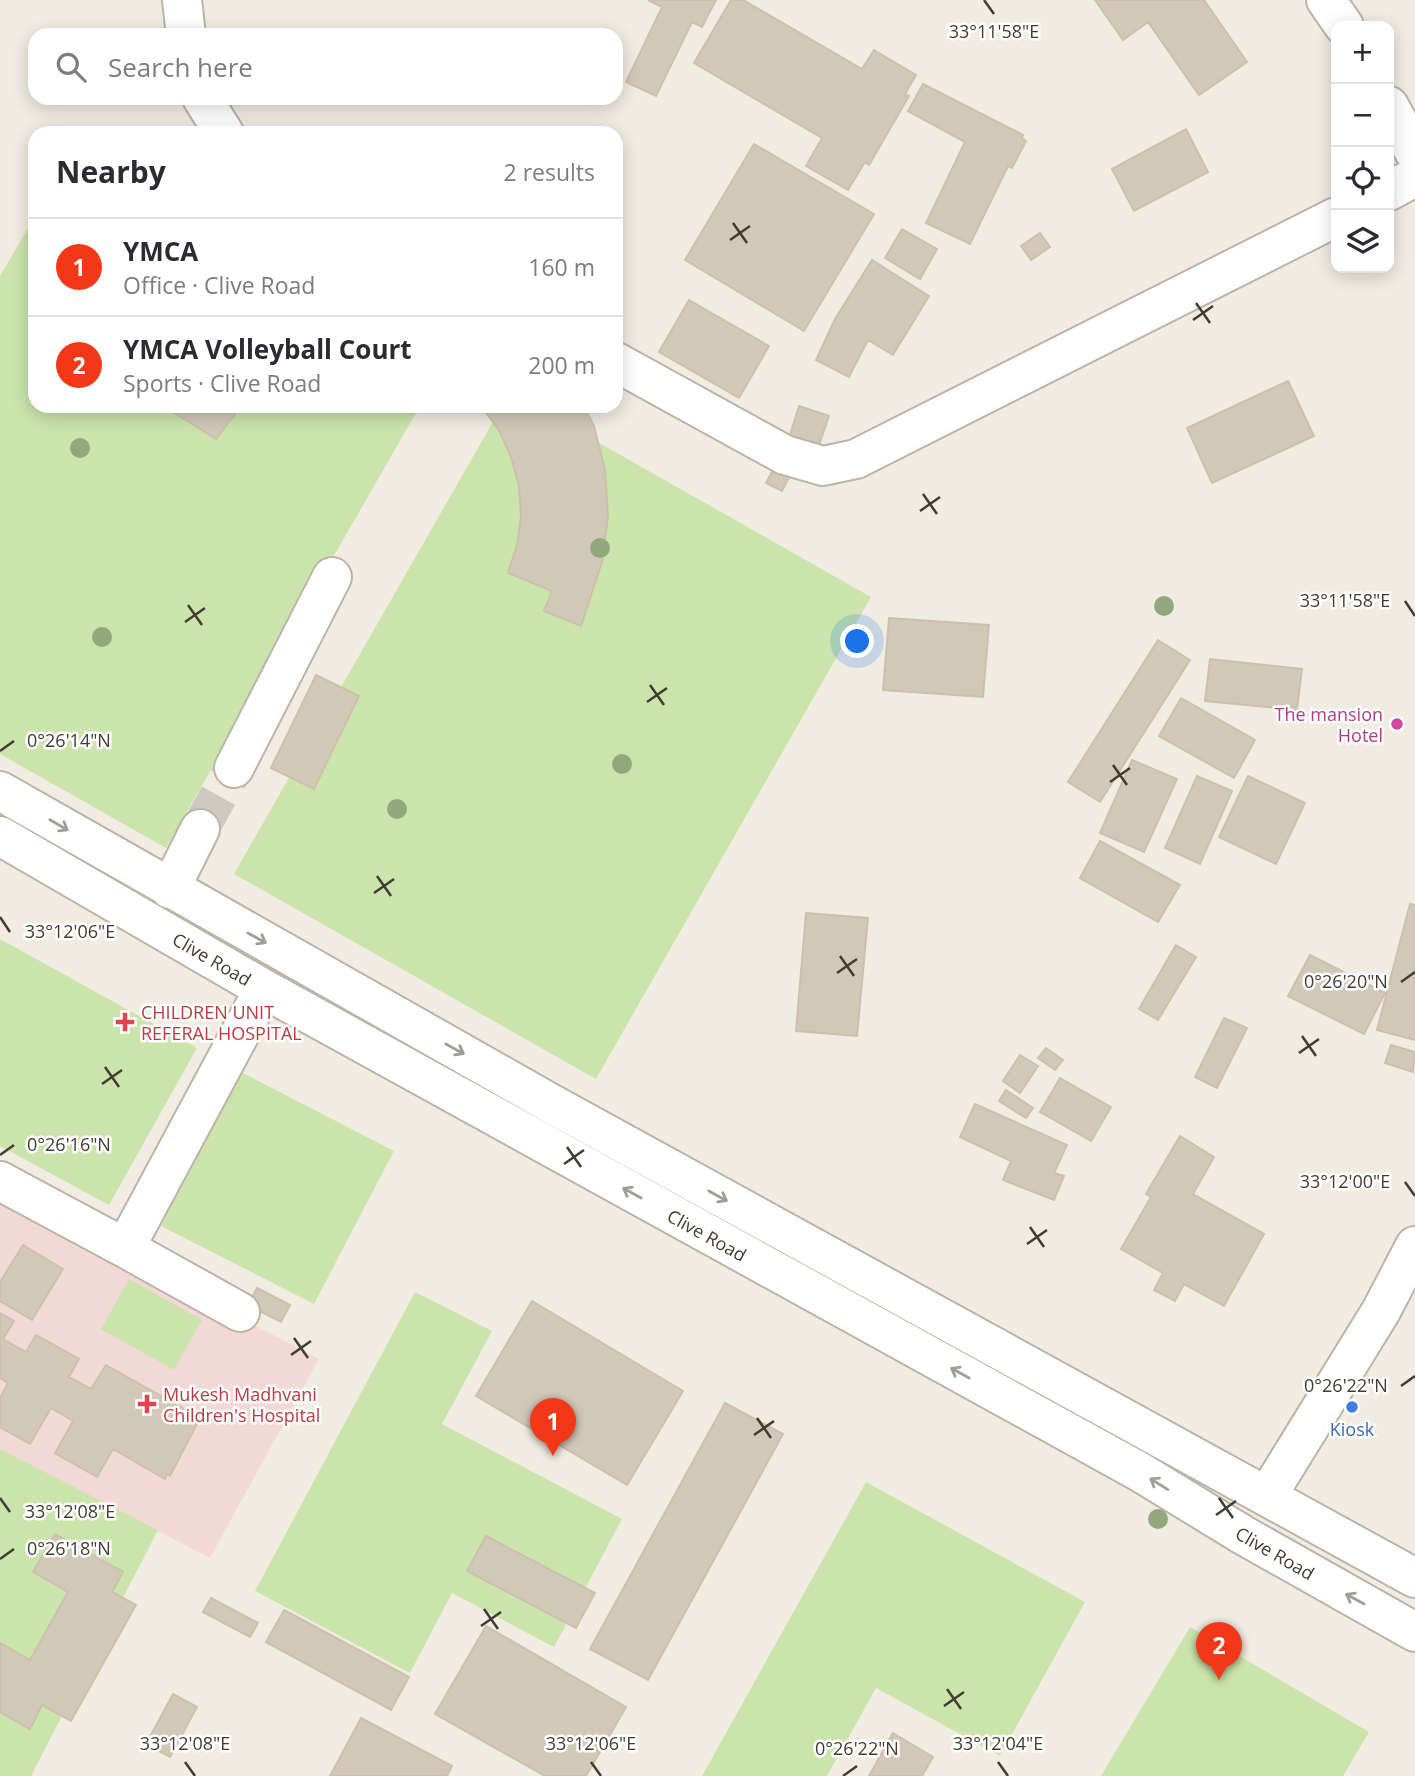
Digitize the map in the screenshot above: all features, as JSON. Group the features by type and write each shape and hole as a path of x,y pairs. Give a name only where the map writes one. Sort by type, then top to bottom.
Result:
{"street":[{"path":"181,0 185,28"},
{"path":"1326,0 1341,21"},
{"path":"206,105 220,126"},
{"path":"1394,115 1415,153"},
{"path":"1394,188 1415,177"},
{"path":"623,366 785,455 823,466 856,459 1331,220"},
{"path":"234,768 332,577"},
{"path":"0,792 1059,1385 1415,1578"},
{"path":"170,889 200,829"},
{"name":"Clive Road","path":"0,836 264,989 1140,1472 1242,1535 1415,1632"},
{"path":"125,1248 264,989"},
{"path":"0,1181 240,1312"},
{"path":"1267,1496 1381,1311 1415,1246"}],"shaded area":[{"name":"Mukesh Madhvani Children's Hospital","path":"0,1191 319,1359 210,1558 0,1449"}],"green space":[{"path":"28,228 28,413 416,413 166,848 0,754 0,276"},
{"path":"498,413 546,413 871,597 596,1079 234,874"},
{"path":"0,939 197,1048 109,1205 0,1146"},
{"path":"241,1072 394,1151 314,1304 161,1226"},
{"path":"129,1279 202,1320 174,1370 101,1329"},
{"path":"415,1292 492,1331 442,1424 622,1519 554,1647 452,1593 410,1673 255,1591"},
{"path":"0,1449 158,1530 31,1776 0,1776"},
{"path":"866,1482 1085,1602 1000,1756 876,1688 827,1776 702,1776"},
{"path":"1190,1627 1369,1732 1343,1776 1101,1776"}],"building":[{"path":"648,0 716,0 702,27 692,22 656,96 626,82 662,7"},
{"path":"731,0 743,0 862,69 874,50 916,75 905,94 909,96 869,165 865,162 848,190 806,166 822,138 694,63"},
{"path":"1095,0 1204,0 1247,62 1199,95 1148,22 1123,40"},
{"path":"923,84 1023,135 1022,138 1026,141 1012,168 1008,166 970,244 926,223 965,142 908,111"},
{"path":"1186,129 1208,172 1134,211 1112,169"},
{"path":"754,144 874,214 804,331 685,260"},
{"path":"902,229 937,249 920,279 885,258"},
{"path":"1040,233 1050,247 1031,260 1021,246"},
{"path":"872,260 929,296 893,355 868,340 849,377 816,360 835,319"},
{"path":"689,300 769,346 739,398 659,352"},
{"path":"1288,381 1314,436 1212,483 1187,428"},
{"path":"799,406 829,416 818,448 789,438"},
{"path":"175,413 236,413 216,439"},
{"path":"486,413 588,413 594,426 605,470 608,516 602,562 581,626 544,611 552,591 508,573 517,545 521,516 519,486 511,457 499,430"},
{"path":"778,460 794,468 782,491 766,483"},
{"path":"889,618 989,625 983,697 883,690"},
{"path":"1158,640 1190,660 1100,802 1068,782"},
{"path":"1210,659 1302,669 1297,710 1205,701"},
{"path":"316,675 359,696 314,789 271,768"},
{"path":"1181,698 1255,740 1234,778 1159,736"},
{"path":"1132,760 1177,779 1144,852 1100,833"},
{"path":"1197,776 1232,791 1200,864 1165,848"},
{"path":"1248,776 1305,803 1276,864 1219,837"},
{"path":"1100,841 1180,885 1158,922 1080,878"},
{"path":"1410,904 1415,905 1415,1040 1377,1030"},
{"path":"806,913 868,918 857,1036 796,1031"},
{"path":"1176,945 1196,957 1158,1020 1139,1009"},
{"path":"1310,955 1385,993 1364,1034 1288,996"},
{"path":"1224,1018 1247,1028 1217,1088 1195,1077"},
{"path":"1391,1045 1415,1052 1413,1072 1385,1063"},
{"path":"1046,1048 1063,1060 1055,1070 1038,1058"},
{"path":"1020,1055 1038,1066 1020,1093 1003,1081"},
{"path":"1060,1078 1111,1107 1091,1141 1040,1112"},
{"path":"1006,1090 1033,1108 1026,1118 999,1101"},
{"path":"975,1104 1067,1145 1054,1173 1064,1176 1054,1200 1003,1180 1011,1161 960,1137"},
{"path":"1180,1136 1214,1157 1193,1194 1264,1234 1224,1306 1184,1284 1175,1301 1154,1290 1163,1273 1121,1249 1151,1197 1146,1194"},
{"path":"23,1245 63,1269 32,1320 0,1301 0,1282"},
{"path":"257,1288 290,1305 281,1322 248,1305"},
{"path":"532,1301 683,1391 627,1485 476,1396"},
{"path":"0,1313 14,1321 3,1339 26,1352 36,1335 79,1359 69,1377 91,1389 106,1365 200,1418 170,1476 167,1474 165,1479 113,1449 97,1477 55,1453 73,1421 51,1408 30,1444 0,1427 0,1398 8,1383 0,1378"},
{"path":"725,1403 783,1434 648,1680 590,1649"},
{"path":"55,1534 123,1572 112,1592 136,1605 71,1721 42,1705 30,1729 0,1712 0,1643 30,1660 68,1592 33,1572"},
{"path":"486,1536 595,1593 576,1628 467,1571"},
{"path":"211,1598 258,1623 250,1637 203,1612"},
{"path":"284,1610 409,1677 391,1710 266,1642"},
{"path":"486,1626 626,1707 586,1776 545,1776 435,1714"},
{"path":"173,1694 197,1707 170,1757 146,1744"},
{"path":"361,1718 452,1766 447,1776 330,1776"},
{"path":"893,1733 933,1757 922,1776 869,1776"}],"tunnel":[{"path":"200,829 234,768"}],"place":[{"name":"The mansion Hotel","path":"1397,724"},
{"name":"CHILDREN UNIT REFERAL HOSPITAL","path":"125,1022"},
{"name":"Mukesh Madhvani Children's Hospital","path":"147,1404"},
{"name":"Kiosk","path":"1352,1407"},
{"name":"YMCA","path":"553,1456"},
{"name":"YMCA Volleyball Court","path":"1219,1680"}]}
